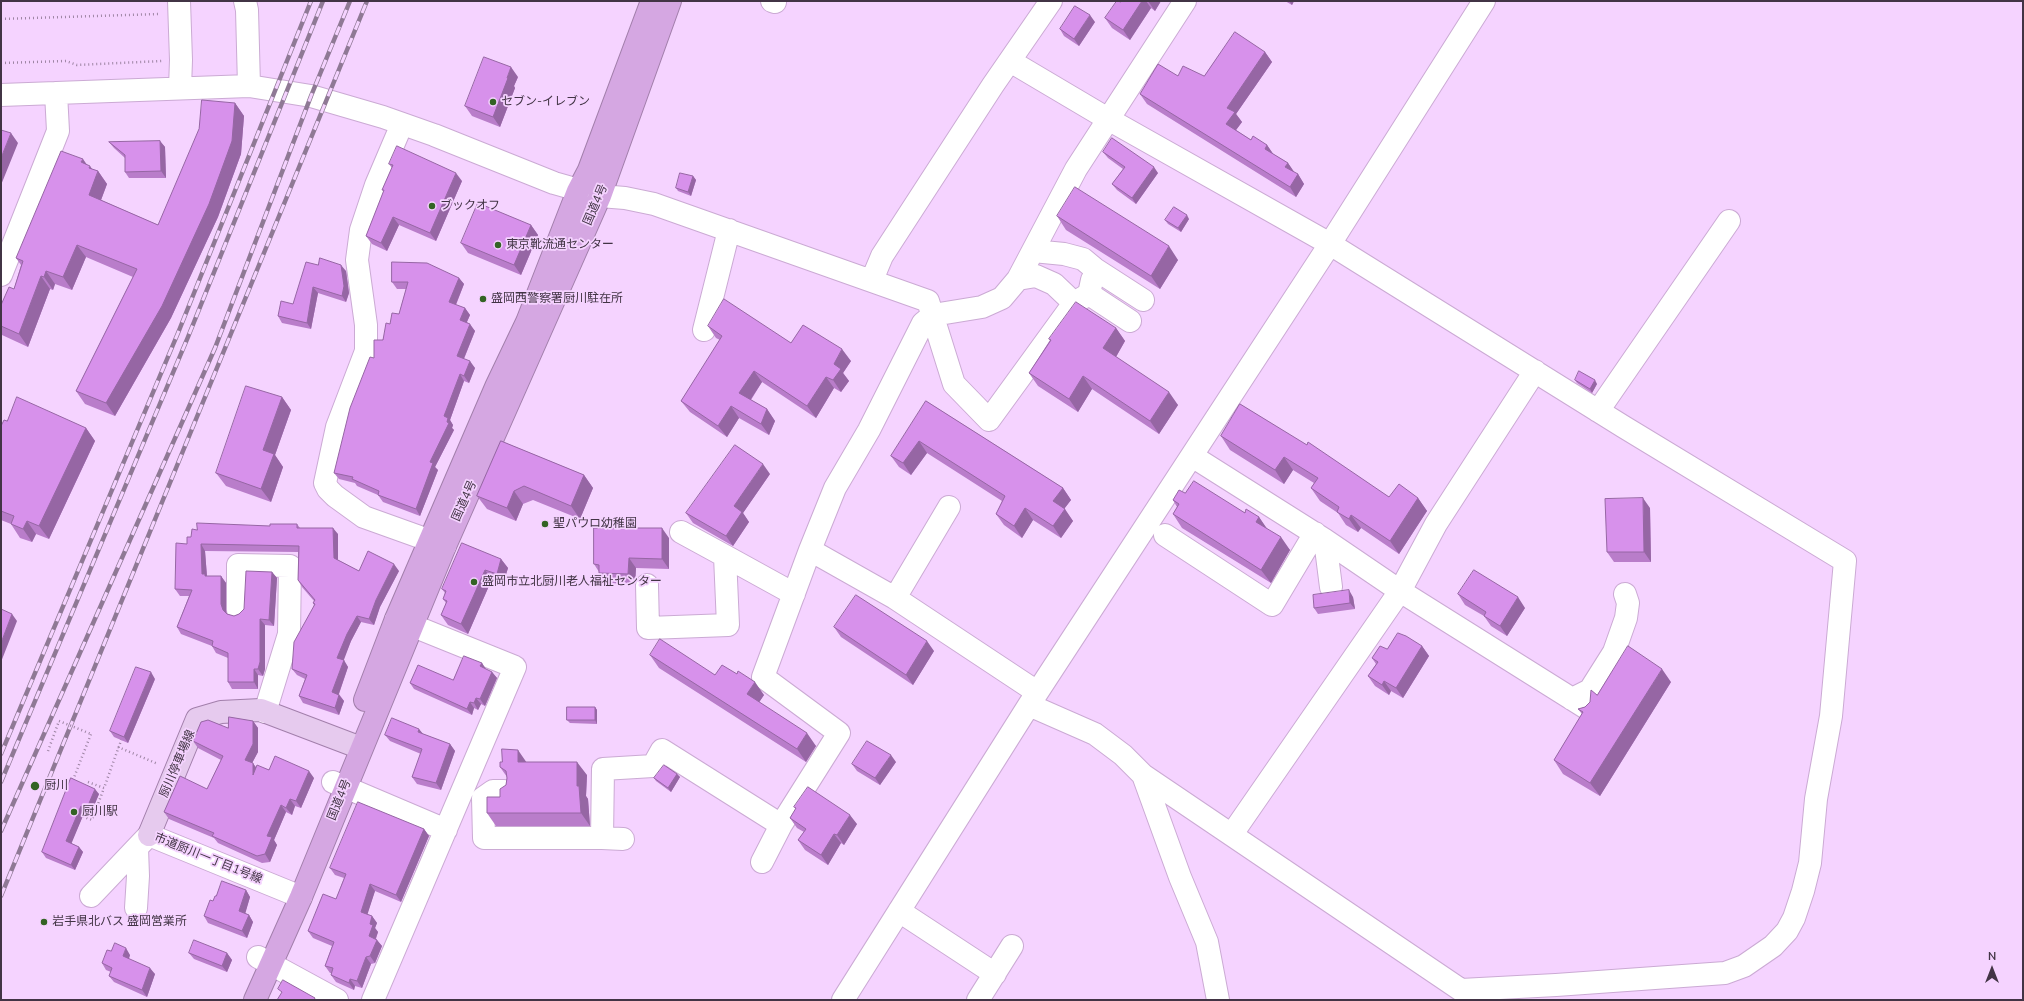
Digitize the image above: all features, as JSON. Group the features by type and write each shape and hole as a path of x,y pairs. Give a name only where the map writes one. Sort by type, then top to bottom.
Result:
{"highway":[{"name":"国道4号","path":"438,544 496,387 527,322 578,191 592,163 652,1"},
{"name":"国道4号","path":"240,1000 265,959 294,894 404,623 438,544 600,196 670,1"},
{"name":"国道4号","path":"255,1000 265,959"}],"main road":[{"name":"厨川停車場線","path":"143,841 197,719 221,712 261,710 355,746"}],"street":[{"path":"245,1 247,10 249,86"},
{"path":"872,280 882,256 1010,61 1052,1"},
{"path":"762,862 781,825 839,732 763,676 835,488 869,430 923,323 933,315 982,307 1002,298 1018,279 1076,169 1185,1"},
{"path":"843,1000 1033,699 1330,244 1484,1"},
{"path":"179,7 181,60 180,88"},
{"path":"810,550 895,598 1033,699 1095,734 1123,754 1143,775 1461,990 1725,973 1744,966 1758,958 1773,946 1787,931 1794,918 1810,863 1816,798 1831,716 1845,561 1598,411 1330,244 1108,119 1010,61"},
{"path":"1,95 249,86 311,96 402,124 578,191 600,196 625,198 654,204 928,301 954,384 989,420 1081,298 1095,269"},
{"path":"1,275 58,131 56,92"},
{"path":"402,124 376,185 361,230 357,260 366,325 366,351 337,427 325,483 328,489 335,496 364,517 438,544"},
{"path":"1598,411 1729,221"},
{"path":"704,330 729,230"},
{"path":"1032,251 1064,254 1083,259 1095,269 1143,300"},
{"path":"1018,279 1036,276 1130,321"},
{"path":"1232,834 1400,592 1436,524 1535,371"},
{"path":"1192,456 1320,537 1400,592 1580,704 1614,652 1626,618 1628,603 1625,594"},
{"path":"895,598 949,507"},
{"path":"681,532 794,594"},
{"path":"1165,535 1272,605 1320,537"},
{"path":"1320,537 1331,587"},
{"path":"647,586 648,628 728,625 725,556"},
{"path":"238,610 238,565 290,566 290,634 265,712"},
{"path":"373,1000 515,667 404,623"},
{"path":"504,791 493,791 483,798 484,838 612,838 603,769 653,766 662,750 781,825"},
{"path":"1143,775 1180,877 1207,942 1218,1000"},
{"path":"339,784 446,830"},
{"path":"136,908 138,876 143,841"},
{"name":"市道厨川一丁目1号線","path":"91,896 143,841 294,894"},
{"path":"899,911 994,974"},
{"path":"978,1000 1012,946"},
{"path":"265,959 337,1000"}],"path":[{"path":"1,19 179,7"},
{"path":"1,63 66,61 77,65 181,60"},
{"path":"48,751 59,721 91,734 72,782"},
{"path":"76,814 92,820 124,733"},
{"path":"118,747 175,770"},
{"path":"88,782 104,788"}],"building":[{"path":"1117,1 1142,1 1123,30 1105,18"},
{"path":"1075,6 1090,15 1074,39 1060,29"},
{"path":"1235,32 1265,52 1227,108 1235,112 1226,124 1251,140 1253,136 1267,145 1265,149 1288,163 1285,167 1298,174 1290,187 1140,94 1158,64 1178,76 1183,66 1204,76"},
{"path":"484,57 511,67 493,117 465,106"},
{"path":"202,100 235,103 232,141 209,204 162,306 106,403 76,391 137,269 77,245 63,277 46,271 44,277 41,276 19,334 1,326 1,305 9,287 14,289 23,261 16,258 61,151 83,159 81,162 90,166 89,168 98,171 89,195 158,225 199,129"},
{"path":"1,130 11,133 1,158"},
{"path":"1112,138 1154,167 1132,198 1112,184 1125,167 1103,152"},
{"path":"160,141 161,171 125,172 125,155 109,142"},
{"path":"397,146 456,173 430,233 393,217 381,243 366,236 384,190 382,190 393,165 389,164"},
{"path":"680,173 693,176 688,192 676,188"},
{"path":"1075,187 1169,246 1151,276 1057,216"},
{"path":"478,203 531,225 514,265 461,243"},
{"path":"1174,207 1187,215 1178,228 1165,220"},
{"path":"320,258 341,265 344,286 342,296 313,287 307,323 278,316 281,301 293,304 306,262 318,265"},
{"path":"392,262 427,263 459,278 449,302 465,308 460,320 470,324 457,356 470,361 464,376 460,374 444,416 448,418 447,422 449,423 430,462 433,463 416,509 378,495 379,491 352,479 353,477 334,473 350,408 370,357 374,358 374,340 383,340 386,323 390,324 392,313 399,314 408,282 392,282"},
{"path":"724,299 791,343 803,325 842,349 834,364 841,369 833,380 826,377 807,406 754,371 739,393 767,409 761,424 731,406 718,426 681,401 722,336 708,326"},
{"path":"1076,302 1116,328 1103,348 1169,392 1150,421 1083,376 1069,399 1029,373 1051,340 1049,339"},
{"path":"1579,371 1595,380 1590,389 1575,380"},
{"path":"246,386 282,397 263,450 274,454 261,489 216,473"},
{"path":"17,397 86,428 39,526 27,521 23,529 11,524 14,516 1,511 1,426 4,420 7,421"},
{"path":"926,401 1063,488 1053,501 1065,509 1053,526 1025,508 1014,526 996,514 1005,496 919,441 903,463 891,456"},
{"path":"1240,404 1307,445 1308,442 1389,497 1399,484 1418,498 1390,541 1351,515 1349,519 1337,512 1339,507 1311,488 1318,478 1284,457 1275,470 1221,436"},
{"path":"501,441 584,475 571,506 524,486 514,491 507,508 477,496"},
{"path":"735,445 763,464 734,506 742,512 726,536 686,513"},
{"path":"1194,481 1245,513 1246,509 1259,517 1256,522 1281,537 1261,570 1173,514 1179,504 1173,500 1179,490 1185,493"},
{"path":"1643,498 1644,552 1607,552 1605,499"},
{"path":"197,523 270,526 270,524 297,524 297,528 333,528 334,558 359,571 368,551 394,564 376,600 369,619 357,616 347,634 337,658 344,660 332,692 339,695 335,708 299,696 307,675 292,669 294,642 315,604 313,603 315,600 298,580 299,546 201,544 202,574 205,574 205,576 221,576 221,604 223,610 227,614 234,616 239,614 244,609 246,571 272,572 269,620 260,619 260,662 258,669 254,669 254,682 228,682 228,653 212,646 213,641 177,627 192,590 175,589 176,543 187,544 187,537 191,537 192,529 197,530"},
{"path":"594,528 662,528 662,559 629,558 628,574 599,573 599,565 594,564"},
{"path":"462,543 501,559 497,574 485,570 461,624 441,615 447,601 443,599 446,591 442,589"},
{"path":"1474,570 1518,597 1500,626 1484,616 1486,612 1458,594"},
{"path":"1349,590 1350,603 1314,608 1313,595"},
{"path":"856,595 927,641 906,675 834,627"},
{"path":"1,609 12,614 1,643"},
{"path":"1398,633 1422,646 1396,688 1384,681 1382,685 1368,676 1378,662 1372,658 1380,646 1387,649"},
{"path":"660,639 715,675 722,665 737,674 738,671 755,682 747,694 807,733 797,749 650,655"},
{"path":"1628,646 1662,669 1590,783 1554,760 1583,712 1578,709 1585,707 1590,702 1591,690 1597,695"},
{"path":"464,656 482,663 480,666 492,672 480,699 476,698 474,703 470,702 467,709 410,683 418,665 453,680"},
{"path":"136,667 151,672 124,737 110,731"},
{"path":"567,707 595,707 595,720 567,720"},
{"path":"229,717 253,721 253,744 245,760 253,763 253,775 257,765 269,770 275,756 309,771 296,801 290,799 286,808 281,805 267,836 272,837 265,854 257,856 212,836 214,833 164,812 180,776 207,789 223,756 193,741 201,722 208,720 228,728"},
{"path":"392,718 419,729 418,732 450,744 436,783 412,777 422,749 385,735"},
{"path":"867,741 891,755 875,778 852,764"},
{"path":"502,749 518,750 518,762 577,762 577,786 579,786 581,813 487,813 487,797 500,797 500,789 506,785 506,771 500,767 500,762 502,762"},
{"path":"664,765 677,774 668,788 654,778"},
{"path":"71,778 95,789 87,808 81,806 66,841 79,847 71,865 42,852"},
{"path":"808,787 850,815 837,835 834,834 821,855 798,840 806,829 790,818 796,808 794,807"},
{"path":"358,802 424,829 396,895 370,884 361,912 372,916 370,924 373,925 369,936 377,940 370,956 366,957 357,981 350,979 349,983 331,975 333,968 325,966 334,942 308,931 323,894 336,899 346,874 330,868"},
{"path":"222,881 246,890 239,911 249,915 242,931 204,916 210,900 213,901"},
{"path":"194,940 227,953 222,966 189,953"},
{"path":"115,943 126,948 123,956 150,968 142,990 109,976 112,968 102,963 107,950 111,951"},
{"path":"283,980 315,998 314,1000 277,1000 282,992 278,989"}],"railway":[{"path":"1,754 178,333 311,1"},
{"path":"1,782 188,337 323,1"},
{"path":"1,831 215,348 311,96 350,1"},
{"path":"1,896 367,1"}],"place":[{"name":"セブン-イレブン","path":"493,102"},
{"name":"ブックオフ","path":"432,206"},
{"name":"東京靴流通センター","path":"498,245"},
{"name":"盛岡西警察署厨川駐在所","path":"483,299"},
{"name":"聖パウロ幼稚園","path":"545,524"},
{"name":"盛岡市立北厨川老人福祉センター","path":"474,582"},
{"name":"厨川","path":"35,786"},
{"name":"厨川駅","path":"74,812"},
{"name":"岩手県北バス 盛岡営業所","path":"44,922"}]}
